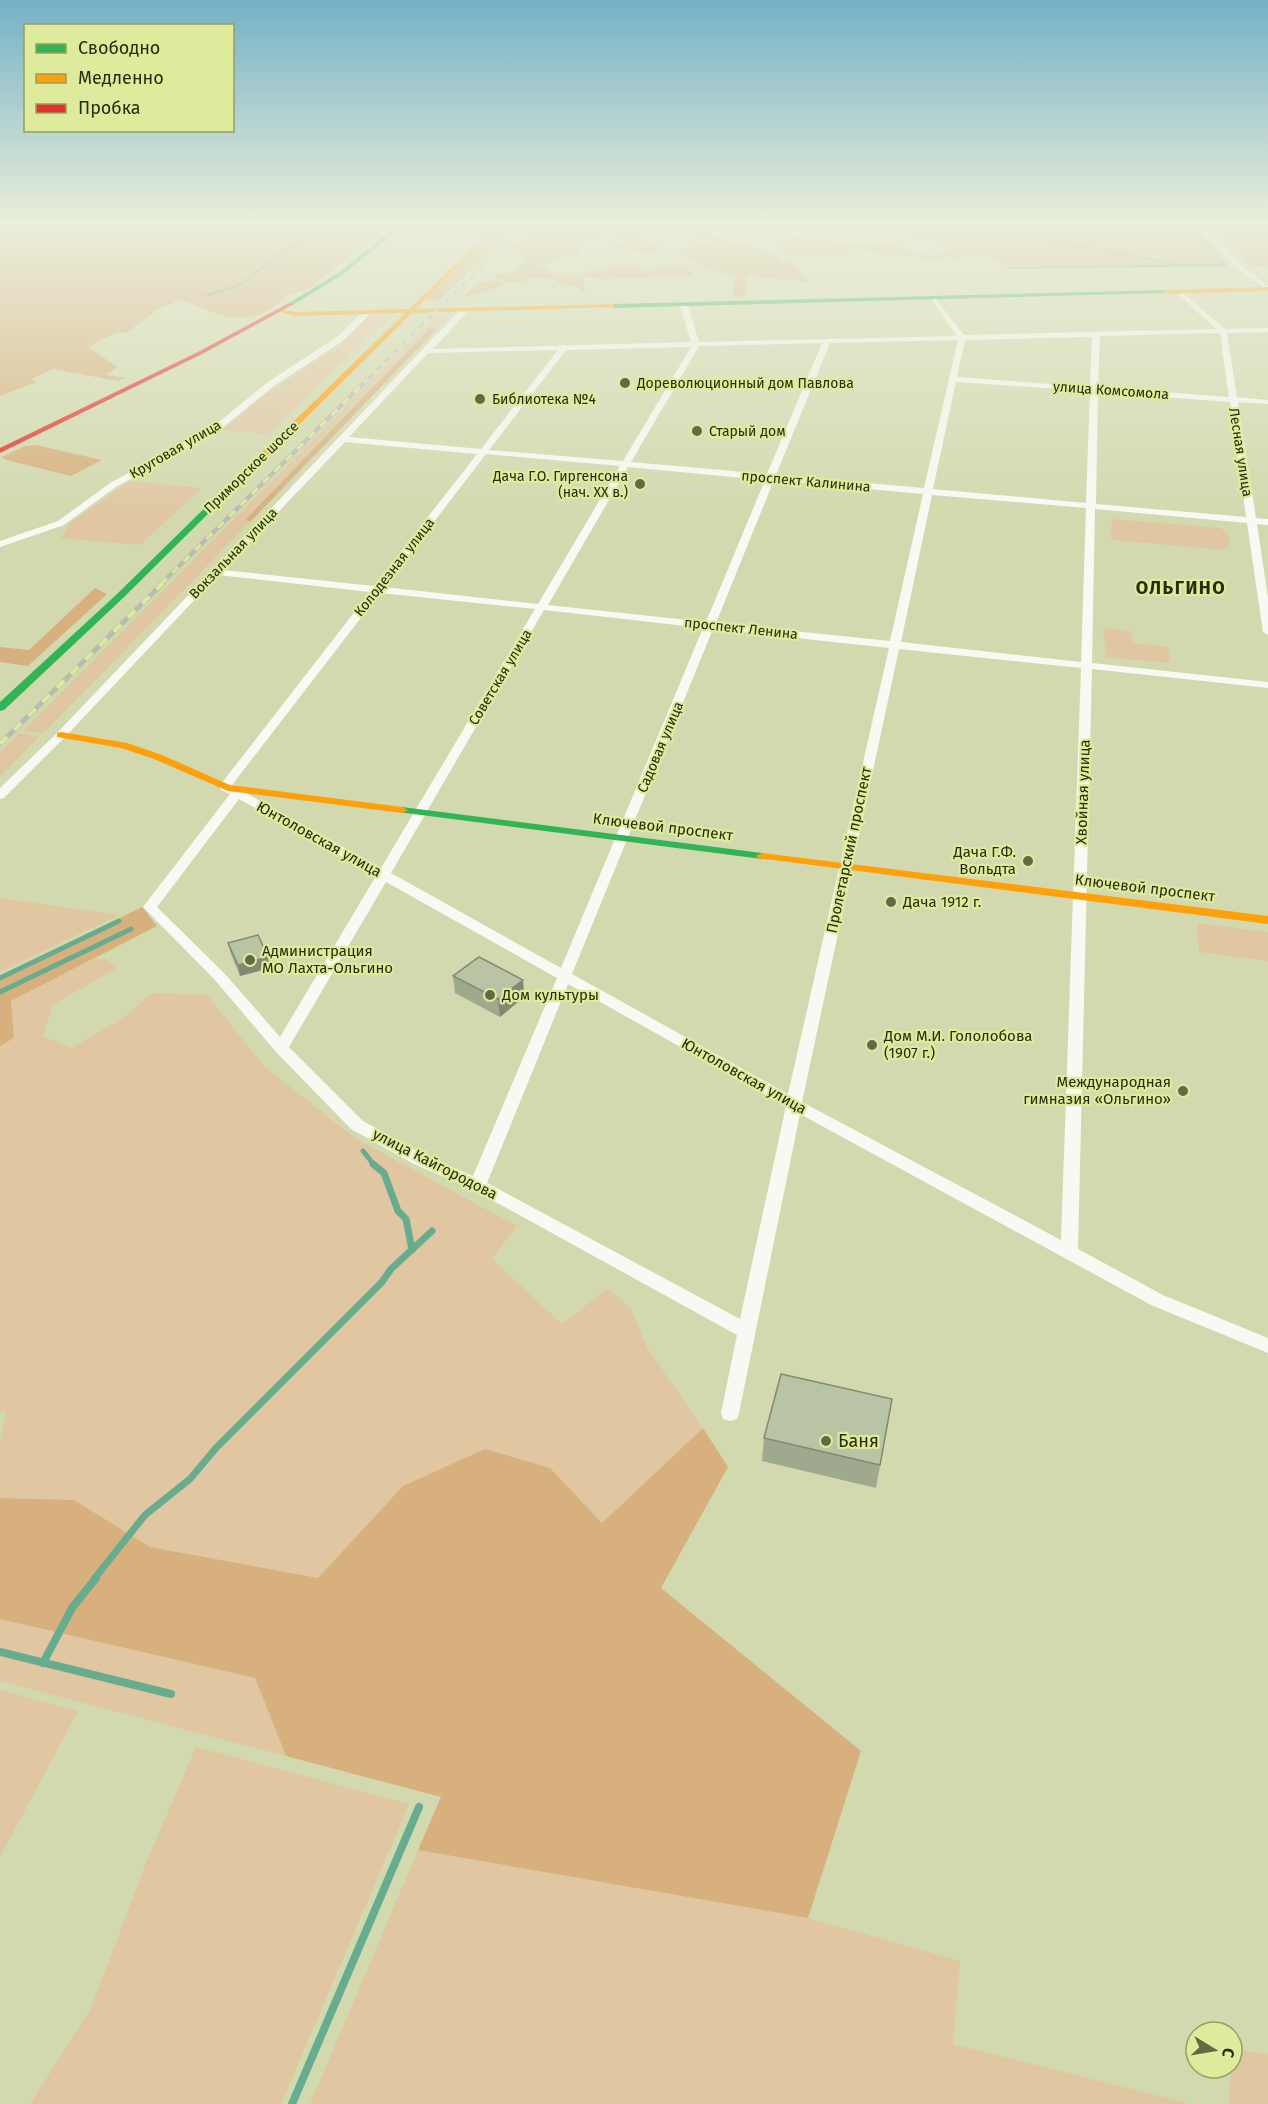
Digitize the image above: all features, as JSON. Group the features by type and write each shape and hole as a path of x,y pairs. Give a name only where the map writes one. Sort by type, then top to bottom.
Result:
{"main road":[{"path":"0,451 260,321"},
{"name":"Приморское шоссе","path":"0,708 100,615 401,321"},
{"name":"Ключевой проспект","path":"61,735 123,745 158,757 232,789 1268,920"}],"street":[{"name":"Круговая улица","path":"0,544 61,522 76,514 113,485 213,431 271,384 341,338 358,321"},
{"name":"Вокзальная улица","path":"0,795 61,735 454,321"},
{"path":"689,321 696,345"},
{"path":"950,321 962,338"},
{"path":"1212,321 1223,331"},
{"path":"426,351 1268,330"},
{"name":"Лесная улица","path":"1223,331 1268,632"},
{"name":"Хвойная улица","path":"1069,1250 1096,334"},
{"name":"Пролетарский проспект","path":"730,1413 794,1104 962,338"},
{"name":"Садовая улица","path":"478,1185 828,341"},
{"name":"Советская улица","path":"281,1047 696,345"},
{"name":"Колодезная улица","path":"150,907 232,789 377,589 563,348"},
{"name":"улица Комсомола","path":"953,379 1268,402"},
{"name":"проспект Калинина","path":"343,439 1268,522"},
{"name":"проспект Ленина","path":"215,572 1268,685"},
{"name":"Юнтоловская улица","path":"232,789 794,1104 1069,1250 1157,1300 1268,1346"},
{"name":"улица Кайгородова","path":"150,907 220,977 281,1047 357,1125 420,1160 478,1185 746,1331"}],"shaded area":[{"path":"0,321 142,321 126,333 117,332 88,347 117,367 106,375 127,378 117,381 53,369 31,379 37,382 0,396"},
{"path":"363,321 386,321 268,434 223,430 268,392 342,343"},
{"path":"445,321 438,328 429,329 246,519 250,522 44,733 23,731 430,322"},
{"path":"438,328 250,522 246,519 429,329"},
{"path":"36,445 102,460 71,476 6,460 2,457 25,446"},
{"path":"130,481 202,488 140,545 61,538 69,524"},
{"path":"1112,519 1220,528 1227,532 1230,547 1224,550 1113,540 1111,537"},
{"path":"95,588 107,594 28,666 0,662 0,647 29,650"},
{"path":"1103,628 1131,631 1133,643 1168,647 1171,661 1167,663 1106,657"},
{"path":"19,733 40,736 0,777 0,752"},
{"path":"0,898 119,915 0,972"},
{"path":"142,907 157,926 11,1001 14,1038 0,1046 0,977"},
{"path":"1197,923 1268,932 1268,961 1199,952"},
{"path":"96,958 107,960 117,968 53,1005 42,1036 72,1048 126,1016 151,993 207,995 264,1066 355,1138 517,1226 492,1259 562,1324 608,1288 631,1309 648,1349 703,1428 602,1523 550,1468 403,1486 318,1578 149,1547 74,1500 0,1498 0,1443 6,1412 0,1411 0,1046 14,1038 11,1001"},
{"path":"703,1428 728,1467 661,1588 861,1751 808,1918 418,1850 441,1797 286,1756 255,1678 0,1619 0,1498 74,1500 150,1547 318,1578 403,1486 485,1449 550,1468 602,1523"},
{"path":"0,1619 255,1678 286,1756 0,1681"},
{"path":"0,1690 78,1711 0,1857"},
{"path":"196,1747 409,1804 281,2104 30,2104 91,2008 146,1863"},
{"path":"418,1850 808,1918 960,1961 953,2044 1190,2104 310,2104"},
{"path":"1244,2051 1268,2054 1268,2104 1229,2104 1230,2080 1244,2080"}],"building":[{"path":"258,935 268,957 238,965 228,943"},
{"path":"479,957 523,980 498,999 453,976"},
{"name":"Баня","path":"781,1374 892,1399 880,1465 764,1438"}],"waterway":[{"path":"0,978 119,921"},
{"path":"0,992 131,929"},
{"path":"363,1151 374,1165"},
{"path":"374,1165 384,1173 398,1211 406,1219 412,1250"},
{"path":"412,1250 432,1231"},
{"path":"94,1579 145,1515 190,1479 216,1448 412,1250"},
{"path":"43,1663 72,1608 96,1578"},
{"path":"0,1652 43,1663"},
{"path":"43,1663 171,1694"},
{"path":"292,2104 419,1807"}],"railway":[{"path":"364,383 426,321"},
{"path":"161,584 366,381"},
{"path":"0,744 163,583"}],"traffic: fast":[{"path":"0,708 119,597 219,499"},
{"path":"402,810 762,856"}],"traffic: slow":[{"path":"219,499 400,321"},
{"path":"61,735 123,745 158,757 228,788 402,810"},
{"path":"762,856 1268,920"}],"traffic: jam":[{"path":"0,451 200,353 259,321"}],"place":[{"name":"Дореволюционный дом Павлова","path":"625,383"},
{"name":"Библиотека №4","path":"480,399"},
{"name":"Старый дом","path":"697,431"},
{"name":"Дача Г.О. Гиргенсона (нач. XX в.)","path":"640,484"},
{"name":"Дача Г.Ф. Вольдта","path":"1028,861"},
{"name":"Дача 1912 г.","path":"891,902"},
{"name":"Администрация МО Лахта-Ольгино","path":"250,960"},
{"name":"Дом культуры","path":"490,995"},
{"name":"Дом М.И. Гололобова (1907 г.)","path":"872,1045"},
{"name":"Международная гимназия «Ольгино»","path":"1183,1091"},
{"name":"Баня","path":"826,1441"}],"district":[{"name":"ОЛЬГИНО","path":"1181,588"}]}
